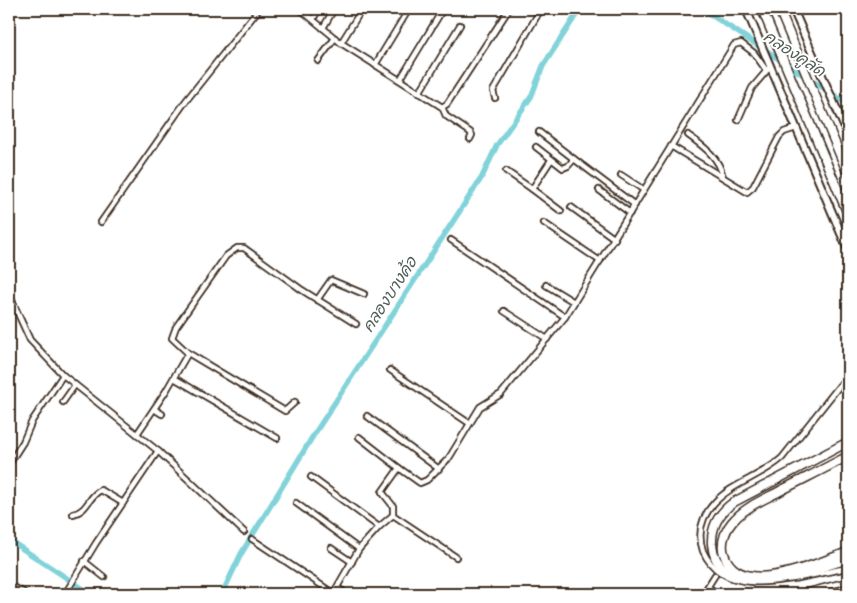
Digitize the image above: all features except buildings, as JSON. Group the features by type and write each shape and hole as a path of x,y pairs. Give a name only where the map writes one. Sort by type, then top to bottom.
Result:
{"main road":[{"path":"746,9 768,66 848,250"},
{"path":"762,9 848,214"},
{"path":"779,9 848,174"},
{"path":"793,9 848,134"},
{"path":"848,442 726,508 717,521 712,533 715,558 722,570 734,580 750,586 760,586 848,559"},
{"path":"848,456 757,503 736,518 726,532 724,555 741,574 754,578 781,574 848,552"}],"street":[{"path":"101,222 185,102 259,9"},
{"path":"300,9 341,43 442,107 446,116 470,132 472,135 470,139"},
{"path":"313,19 319,9"},
{"path":"324,28 334,9"},
{"path":"341,43 362,9"},
{"path":"375,65 408,9"},
{"path":"400,80 442,9"},
{"path":"442,107 448,104 509,9"},
{"path":"494,98 493,91 541,9"},
{"path":"419,93 460,25"},
{"path":"318,61 335,38"},
{"path":"359,437 420,483 428,480 454,451 484,403 506,390 565,317 734,45 741,43 768,66 747,96 738,120"},
{"path":"671,146 749,192 779,137 784,132 796,128"},
{"path":"539,132 635,205"},
{"path":"688,135 709,151 720,168 723,177"},
{"path":"536,147 564,168 574,159"},
{"path":"532,189 551,160"},
{"path":"506,171 560,211"},
{"path":"622,175 644,190"},
{"path":"599,190 630,213"},
{"path":"571,207 615,239"},
{"path":"544,223 600,261"},
{"path":"452,240 565,317"},
{"path":"295,402 285,410 188,352 176,343 172,336 226,256 238,248 244,248 317,300 356,324"},
{"path":"317,300 331,280 364,294"},
{"path":"546,285 574,302"},
{"path":"9,294 30,340 63,375 158,451 244,532"},
{"path":"504,311 547,338"},
{"path":"137,434 174,378 188,352"},
{"path":"390,370 470,423"},
{"path":"9,464 23,442 32,420 63,375"},
{"path":"721,580 715,575 705,558 699,540 700,528 708,512 724,495 767,470 782,458 848,375"},
{"path":"174,378 277,438"},
{"path":"63,402 75,385"},
{"path":"154,408 162,414"},
{"path":"367,416 439,469"},
{"path":"65,594 84,561 158,451"},
{"path":"252,539 333,594 359,549 393,515 393,506 382,492 399,468"},
{"path":"311,477 379,527"},
{"path":"74,514 82,512 96,492 101,490 123,503"},
{"path":"296,503 359,549"},
{"path":"393,515 456,557"},
{"path":"331,548 352,562"},
{"path":"84,561 104,577"},
{"path":"777,588 817,575 847,569 848,576"},
{"path":"703,594 715,575"},
{"path":"798,594 848,581"},
{"path":"708,587 718,594"},
{"path":"9,592 15,588 24,592"},
{"path":"338,588 347,594"}],"waterway":[{"name":"คลองบางค้อ","path":"222,594 241,554 313,436 482,177 497,145 531,97 543,66 580,9"},
{"name":"คลองคูลัด","path":"702,9 848,104"},
{"path":"9,540 91,594"}]}
